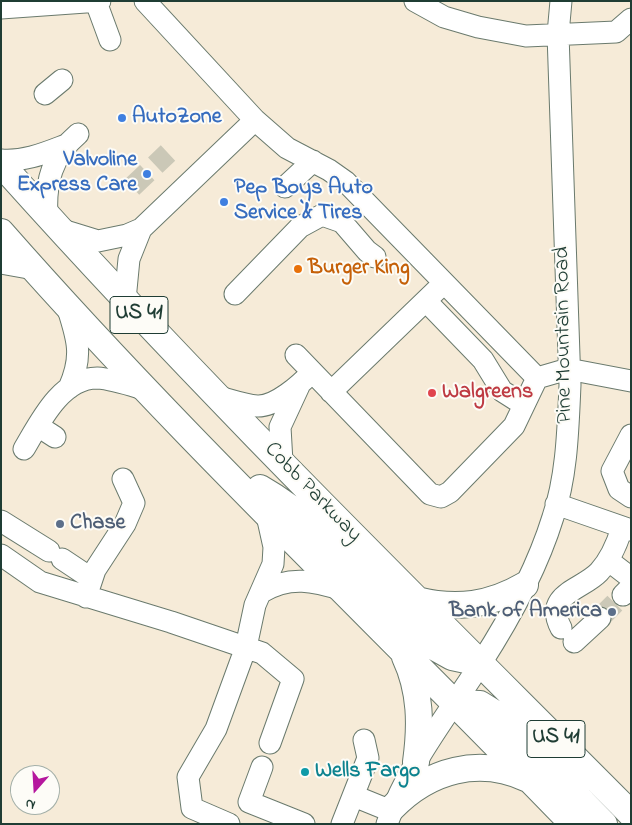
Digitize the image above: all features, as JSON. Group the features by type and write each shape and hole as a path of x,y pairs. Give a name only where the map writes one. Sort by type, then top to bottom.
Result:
{"main road":[{"name":"Cobb Parkway","path":"1,164 125,300 219,398 631,814"},
{"name":"Cobb Parkway","path":"1,232 68,309 146,390 573,824"},
{"path":"232,476 263,489 316,529 434,648 457,659 481,663"},
{"path":"418,600 457,606 484,603 497,599 525,585"},
{"path":"396,644 412,671 416,689 419,724 416,762"},
{"path":"455,703 480,704 496,714 604,824"},
{"path":"390,814 403,797 427,781 471,767 487,766 530,780"}],"street":[{"path":"1,8 100,1"},
{"path":"145,1 255,120 287,148 346,182 537,378"},
{"path":"415,1 444,17 478,27 526,36 616,32 631,19"},
{"name":"Pine Mountain Road","path":"390,814 416,762 481,663 525,585 540,552 556,504 568,426 558,34 561,1"},
{"path":"84,2 110,40"},
{"path":"45,94 62,80"},
{"path":"125,300 129,258 141,230 255,120"},
{"path":"1,160 13,161 28,158 72,139 53,164 46,197 53,222 98,240 127,235 141,230"},
{"path":"285,187 312,161"},
{"path":"235,294 300,227 322,214 342,222 378,264 392,230"},
{"path":"1,263 34,268"},
{"path":"331,392 444,283"},
{"path":"426,300 483,360 502,391 524,405"},
{"path":"24,449 47,431 54,404 69,388 79,359 76,334 68,309"},
{"path":"296,355 306,379 331,392 430,494 441,496 450,492 514,426 537,378 568,368 631,381"},
{"path":"69,388 95,378 146,390"},
{"path":"219,398 258,407 280,399 306,379"},
{"path":"282,462 280,427 306,379"},
{"path":"631,435 612,471 619,489 631,496"},
{"path":"89,588 126,524 134,502 123,479"},
{"path":"556,504 627,529 609,560 598,574 570,591 560,602 556,616 567,635 600,618"},
{"path":"229,824 192,808 188,777 216,729 246,647 255,606 270,574 274,547 266,511"},
{"path":"1,521 55,555 89,588"},
{"path":"1,555 40,582 89,588 262,653 293,679 270,743"},
{"path":"609,560 628,587"},
{"path":"262,592 279,584 297,579 316,582 343,590"},
{"path":"342,824 368,758 364,740"},
{"path":"262,767 249,802 304,824"},
{"path":"354,796 390,814"}],"tunnel":[{"path":"132,187 168,153"},
{"path":"600,618 623,595"}],"place":[{"name":"AutoZone","path":"122,118"},
{"name":"Valvoline Express Care","path":"147,174"},
{"name":"Pep Boys Auto Service & Tires","path":"224,202"},
{"name":"Burger King","path":"298,269"},
{"name":"Walgreens","path":"432,393"},
{"name":"Chase","path":"60,524"},
{"name":"Bank of America","path":"612,612"},
{"name":"Wells Fargo","path":"305,772"}]}
